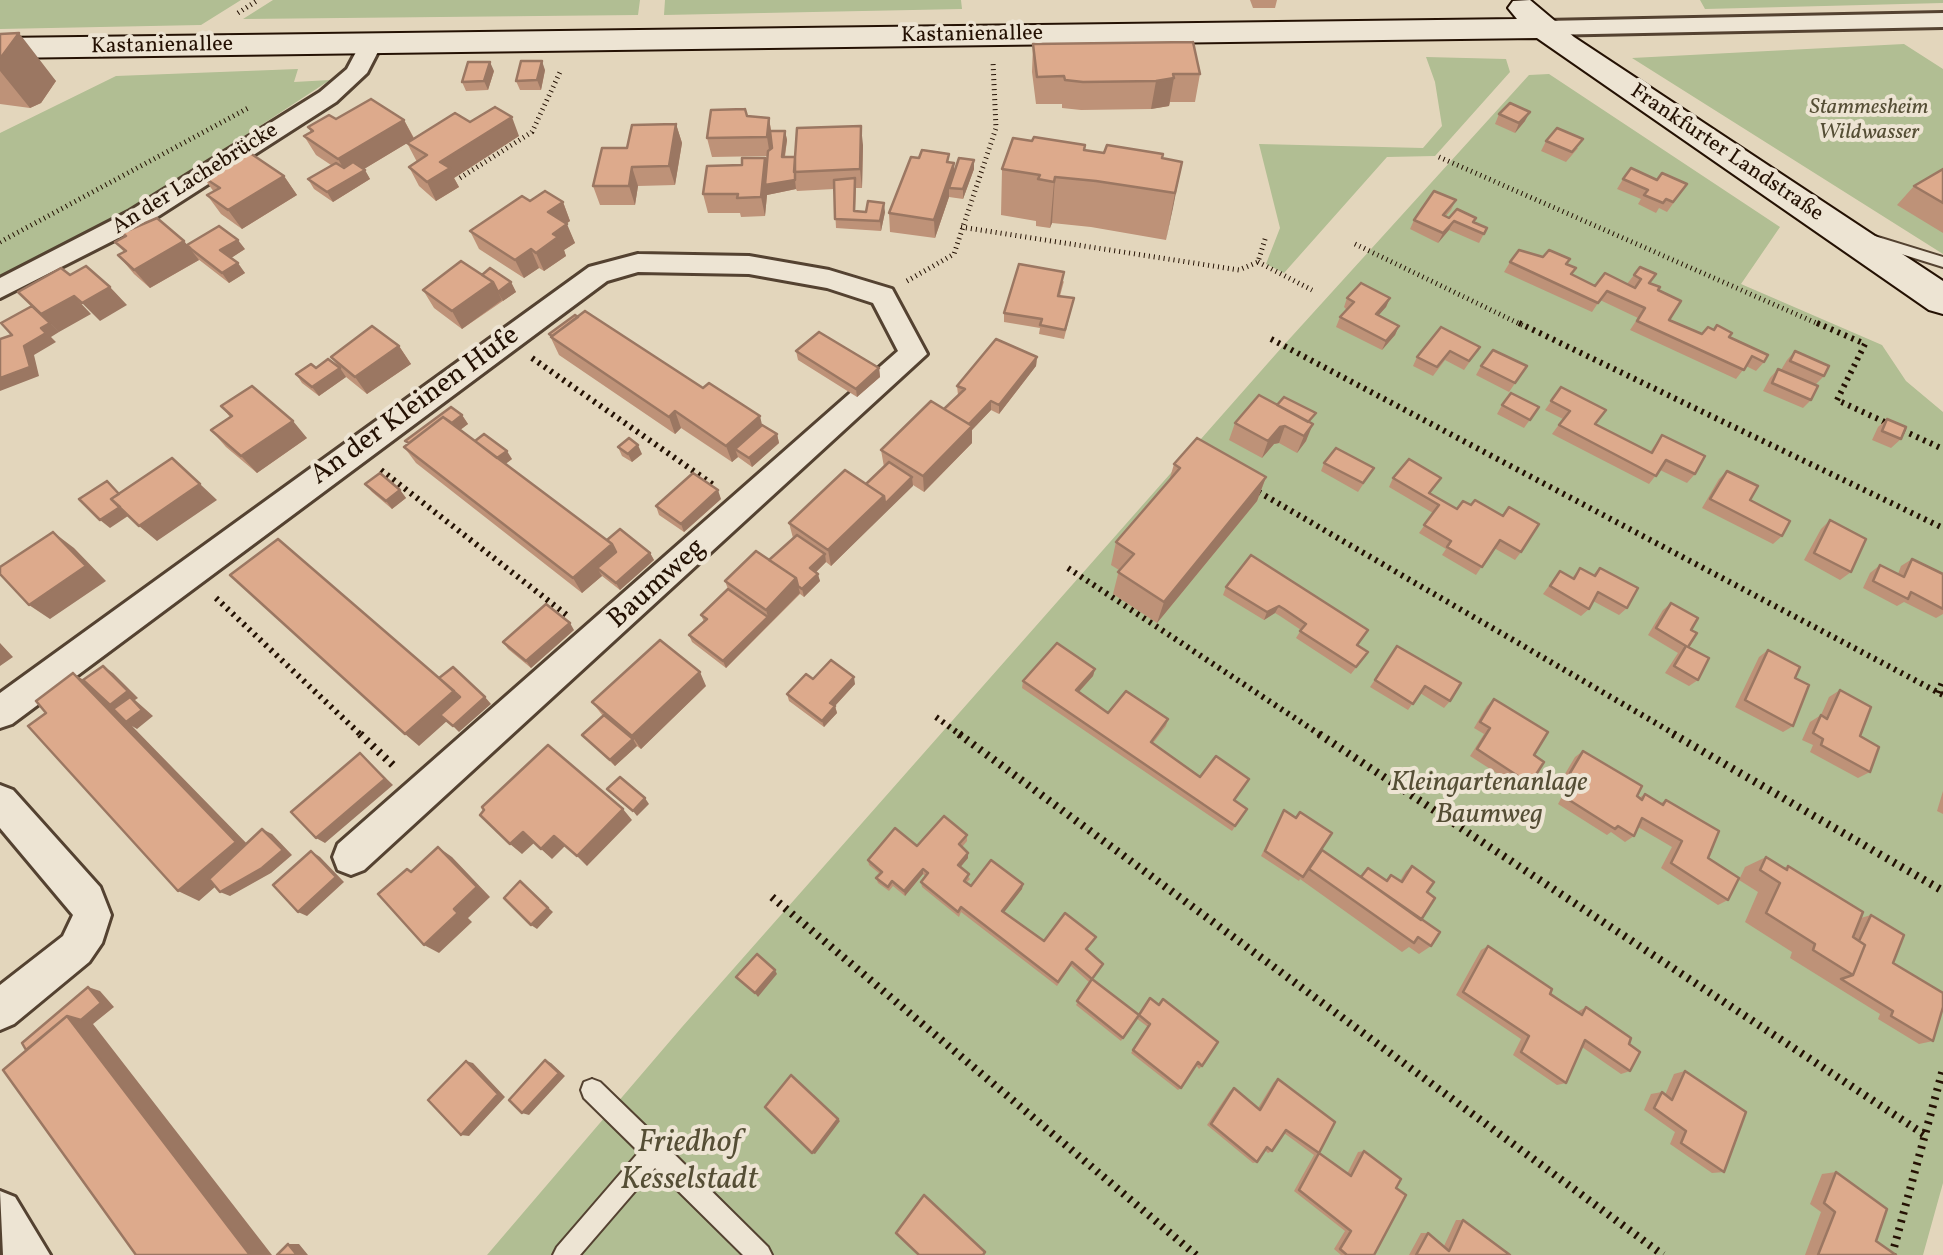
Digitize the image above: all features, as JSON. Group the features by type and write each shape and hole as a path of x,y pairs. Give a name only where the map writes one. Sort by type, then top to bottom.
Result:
{"street":[{"name":"Frankfurter Landstraße","path":"1516,0 1544,28 1943,300"},
{"name":"Kastanienallee","path":"0,48 1943,20"},
{"name":"An der Lachebrücke","path":"0,289 137,218 328,97 356,73 371,44"},
{"name":"An der Kleinen Hufe","path":"0,713 598,274 638,263 770,267 883,296"},
{"name":"Baumweg","path":"351,857 598,640 913,354 883,296"},
{"path":"0,802 87,900 92,914 89,930 76,949 0,1010"},
{"path":"0,1212 28,1255"}],"lane":[{"path":"1839,231 1943,262"},
{"path":"592,1090 760,1255"},
{"path":"565,1255 655,1151"}],"path":[{"path":"883,296 954,254 996,128 992,36"},
{"path":"460,178 532,132 566,60"},
{"path":"0,242 260,102"},
{"path":"1439,157 1864,344 1837,400 1943,449"},
{"path":"961,228 1238,270 1258,262 1312,290"},
{"path":"1258,262 1266,236"},
{"path":"1355,244 1943,528"},
{"path":"1271,339 1940,694 1943,679"},
{"path":"506,340 744,506"},
{"path":"357,450 598,640"},
{"path":"1250,487 1943,892"},
{"path":"1068,568 1925,1135"},
{"path":"190,573 422,793"},
{"path":"936,717 1663,1255"},
{"path":"772,897 1196,1255"},
{"path":"1892,1255 1943,1069"}],"green space":[{"path":"0,0 241,0 201,25 0,29"},
{"path":"273,0 640,0 638,15 243,19"},
{"path":"665,0 961,0 962,9 664,15"},
{"path":"1700,0 1943,0 1943,3 1705,9"},
{"name":"Stammesheim Wildwasser","path":"1904,44 1943,69 1943,254 1632,58"},
{"path":"1426,57 1506,59 1510,72 1435,156 1387,157 1284,273 1266,264 1280,228 1259,144 1423,148 1442,126 1435,82"},
{"path":"298,69 294,82 330,80 121,217 0,280 0,133 116,76"},
{"name":"Kleingartenanlage Baumweg","path":"1549,74 1780,227 1741,284 1882,345 1906,381 1943,412 1943,1183 1923,1255 487,1255 682,1027 1283,346 1529,75"}],"building":[{"path":"19,33 2,56 0,57 0,34"},
{"path":"1193,42 1200,74 1173,74 1174,78 1156,81 1083,82 1065,80 1064,76 1037,77 1033,44"},
{"path":"521,61 542,61 537,80 516,81"},
{"path":"468,62 490,62 484,81 462,82"},
{"path":"371,99 404,120 338,159 304,136 313,131 308,127 329,115 336,119"},
{"path":"1510,103 1530,112 1519,123 1499,114"},
{"path":"495,107 512,117 440,162 450,168 427,182 409,167 427,155 407,143 455,113 470,122"},
{"path":"745,109 747,116 769,118 767,137 707,138 711,110"},
{"path":"676,124 669,166 632,167 629,186 593,186 602,148 627,148 632,125"},
{"path":"861,126 860,169 794,172 797,128"},
{"path":"1557,128 1583,139 1572,152 1546,141"},
{"path":"770,131 785,131 782,157 795,157 795,180 765,185 768,151 772,148"},
{"path":"1034,137 1085,145 1084,150 1104,153 1107,145 1163,154 1162,158 1182,162 1175,193 1055,177 1054,182 1038,179 1040,175 1002,169 1013,138 1032,141"},
{"path":"922,150 949,154 947,162 954,163 934,220 889,213 911,157 919,158"},
{"path":"247,151 284,176 228,210 207,195 220,188 203,177"},
{"path":"742,158 765,158 761,197 703,194 707,166 742,165"},
{"path":"959,158 974,160 963,189 949,188"},
{"path":"353,162 365,170 327,192 308,179 336,163 344,168"},
{"path":"1631,168 1657,180 1662,173 1687,184 1673,202 1666,199 1663,203 1644,195 1648,190 1623,179"},
{"path":"1943,169 1943,203 1914,186"},
{"path":"855,178 854,211 866,212 868,201 884,203 880,221 835,219 834,180"},
{"path":"545,191 563,202 548,212 567,224 553,234 558,237 536,253 531,249 515,260 470,231 522,196 530,201"},
{"path":"1434,191 1456,200 1443,215 1449,218 1457,209 1487,228 1484,234 1454,221 1443,233 1414,220"},
{"path":"157,218 184,241 134,270 118,255 126,251 115,242 126,236 122,233"},
{"path":"219,226 238,240 220,250 238,263 222,273 187,245"},
{"path":"1519,250 1543,257 1549,250 1570,259 1566,264 1576,268 1571,274 1595,286 1605,273 1635,288 1641,279 1634,275 1640,267 1656,274 1649,283 1681,301 1669,320 1702,334 1717,325 1732,333 1729,337 1768,355 1764,362 1752,356 1744,370 1637,321 1645,308 1607,291 1598,303 1510,262"},
{"path":"461,261 493,282 452,311 423,290"},
{"path":"1019,264 1064,272 1058,296 1074,298 1065,330 1040,325 1042,319 1004,313"},
{"path":"86,266 110,287 82,303 74,296 41,314 18,292 61,268 70,275"},
{"path":"490,268 511,282 498,292 493,282 482,275"},
{"path":"1361,283 1390,298 1376,314 1399,326 1386,341 1340,317 1354,302 1347,298"},
{"path":"32,306 50,323 41,328 46,333 24,346 30,367 0,378 0,339 12,335 1,323"},
{"path":"585,311 703,388 709,383 760,416 726,446 675,411 669,417 551,337"},
{"path":"575,315 578,317 552,336 549,334"},
{"path":"372,326 399,346 355,377 331,357"},
{"path":"1441,327 1480,347 1469,361 1450,351 1437,367 1417,357"},
{"path":"819,332 879,368 856,389 796,351"},
{"path":"996,339 1037,357 999,405 991,401 969,424 944,409 965,389 957,386"},
{"path":"1493,350 1527,366 1515,383 1481,366"},
{"path":"1795,351 1829,366 1824,376 1790,361"},
{"path":"328,359 340,368 312,387 296,374 311,364 316,368"},
{"path":"1778,369 1818,386 1811,400 1772,383"},
{"path":"252,386 293,421 241,456 211,430 232,416 221,406"},
{"path":"1561,387 1606,410 1595,424 1652,453 1662,435 1705,456 1695,474 1666,460 1656,476 1559,425 1570,411 1551,401"},
{"path":"1511,393 1539,407 1530,420 1502,405"},
{"path":"1259,395 1313,424 1304,436 1280,427 1268,441 1235,423"},
{"path":"1284,397 1316,413 1308,422 1277,405"},
{"path":"931,401 972,426 923,476 881,450"},
{"path":"451,407 462,415 452,423 443,417 409,443 405,441"},
{"path":"443,417 612,544 573,578 404,447"},
{"path":"1887,419 1906,427 1901,439 1882,431"},
{"path":"762,425 777,434 749,458 735,449"},
{"path":"484,434 507,451 497,458 475,441"},
{"path":"629,438 638,445 628,454 618,447"},
{"path":"1197,438 1266,477 1164,602 1118,572 1134,554 1116,542 1180,468 1174,464"},
{"path":"1336,448 1374,468 1363,483 1324,463"},
{"path":"172,458 200,484 139,526 111,499"},
{"path":"1409,459 1441,478 1429,493 1457,509 1463,501 1471,505 1475,500 1503,516 1509,507 1539,524 1521,552 1500,540 1482,567 1447,547 1451,541 1424,525 1439,505 1393,478"},
{"path":"889,462 912,477 885,504 884,496 866,484"},
{"path":"845,470 884,496 828,550 789,523"},
{"path":"1727,471 1758,486 1750,500 1790,521 1782,536 1710,499"},
{"path":"380,473 400,490 386,501 365,484"},
{"path":"693,473 718,490 681,524 656,506"},
{"path":"107,481 119,494 111,499 120,507 100,520 79,499"},
{"path":"1830,520 1866,539 1851,572 1814,553"},
{"path":"620,529 650,553 616,583 597,568 616,552 607,540"},
{"path":"53,532 86,566 29,605 0,574 0,567"},
{"path":"797,535 825,554 810,568 818,574 802,589 796,578 769,560"},
{"path":"278,539 454,691 405,734 230,575"},
{"path":"756,551 796,578 766,610 725,581"},
{"path":"1251,555 1368,630 1357,645 1368,652 1356,667 1300,631 1306,624 1284,609 1279,606 1267,612 1226,587"},
{"path":"1912,559 1943,574 1943,609 1911,592 1908,599 1873,581 1880,565 1904,577"},
{"path":"1580,568 1595,576 1600,568 1638,588 1627,608 1598,592 1589,609 1550,586 1560,571 1574,579"},
{"path":"728,589 768,617 723,661 689,635 707,619 701,615"},
{"path":"1671,603 1698,618 1691,630 1697,633 1688,647 1709,658 1698,680 1674,666 1686,646 1656,628"},
{"path":"546,604 570,623 526,661 503,642"},
{"path":"660,640 700,672 632,736 592,702"},
{"path":"1057,643 1095,669 1076,690 1108,713 1126,691 1168,719 1151,742 1200,777 1216,756 1249,779 1234,800 1247,809 1235,826 1023,681"},
{"path":"1397,646 1461,683 1450,701 1425,686 1413,704 1375,680"},
{"path":"1768,650 1800,667 1795,678 1809,685 1793,726 1745,700"},
{"path":"831,660 854,677 830,703 835,706 822,721 787,694 806,674 813,679"},
{"path":"103,666 128,691 110,705 83,680"},
{"path":"453,667 485,697 453,726 440,715 460,697 439,678"},
{"path":"73,673 236,842 178,891 28,726 46,713 36,701"},
{"path":"1840,690 1871,707 1860,736 1879,747 1870,772 1821,745 1823,739 1813,733 1821,715 1827,719"},
{"path":"130,697 142,710 126,722 113,709"},
{"path":"1494,699 1548,732 1534,755 1544,762 1530,784 1477,749 1490,728 1480,722"},
{"path":"604,715 633,739 610,760 582,735"},
{"path":"548,745 623,809 577,856 554,836 541,849 523,832 510,844 480,815 482,807"},
{"path":"1583,751 1642,786 1637,796 1642,800 1645,794 1663,805 1666,800 1719,831 1708,858 1739,878 1728,900 1671,863 1682,841 1642,818 1634,836 1618,826 1615,829 1566,798 1577,778 1570,773"},
{"path":"360,753 385,779 316,838 291,812"},
{"path":"620,777 645,798 633,811 607,789"},
{"path":"1284,810 1296,818 1300,812 1332,833 1303,877 1265,851"},
{"path":"944,816 967,835 959,844 968,853 958,865 969,874 964,881 971,886 991,860 1023,884 1002,911 1044,941 1065,913 1096,937 1086,949 1103,964 1092,979 1072,962 1058,982 961,907 958,912 921,882 928,873 923,869 904,891 892,881 888,887 876,878 882,872 868,860 895,828 917,846"},
{"path":"262,829 283,850 262,868 220,892 209,879"},
{"path":"438,847 477,887 454,909 458,913 424,945 378,894 407,869 411,872"},
{"path":"1322,850 1440,932 1431,946 1418,937 1414,943 1309,869"},
{"path":"311,851 336,877 298,912 273,885"},
{"path":"1766,857 1787,870 1788,866 1863,912 1853,937 1865,945 1853,975 1813,950 1815,944 1766,913 1780,883 1760,870"},
{"path":"1412,866 1434,882 1427,892 1435,898 1421,920 1361,877 1368,868 1387,881 1391,875 1402,882"},
{"path":"520,881 548,908 531,925 504,898"},
{"path":"1871,915 1904,935 1893,963 1943,993 1933,1041 1841,979 1853,975 1865,945 1859,941"},
{"path":"1488,946 1552,989 1550,994 1582,1015 1586,1007 1631,1038 1629,1044 1640,1052 1630,1071 1585,1040 1566,1083 1521,1052 1529,1036 1463,992"},
{"path":"757,954 775,970 755,993 736,977"},
{"path":"1092,979 1139,1015 1123,1038 1077,1001"},
{"path":"88,987 101,1003 81,1020 67,1016 26,1050 22,1043"},
{"path":"1150,998 1159,1005 1163,999 1218,1042 1202,1066 1198,1062 1181,1088 1133,1050 1150,1024 1139,1015"},
{"path":"67,1016 250,1255 136,1255 3,1070"},
{"path":"545,1060 559,1073 522,1113 509,1100"},
{"path":"466,1061 498,1094 461,1135 428,1100"},
{"path":"1685,1071 1746,1112 1724,1172 1681,1143 1686,1131 1654,1108 1662,1092 1672,1100"},
{"path":"791,1075 838,1119 812,1153 765,1107"},
{"path":"1278,1079 1335,1122 1319,1153 1286,1130 1272,1151 1267,1147 1257,1162 1211,1124 1234,1088 1260,1110"},
{"path":"1364,1151 1401,1179 1396,1188 1406,1195 1374,1255 1347,1255 1340,1249 1351,1231 1299,1190 1319,1153 1351,1176"},
{"path":"1836,1172 1887,1209 1876,1241 1896,1255 1818,1255 1835,1212 1824,1203"},
{"path":"924,1195 985,1252 983,1255 919,1255 896,1233"},
{"path":"1463,1220 1510,1255 1416,1255 1428,1233 1449,1251"},
{"path":"288,1244 297,1255 277,1255"}],"park label":[{"name":"Friedhof Kesselstadt","path":"689,1164"}]}
